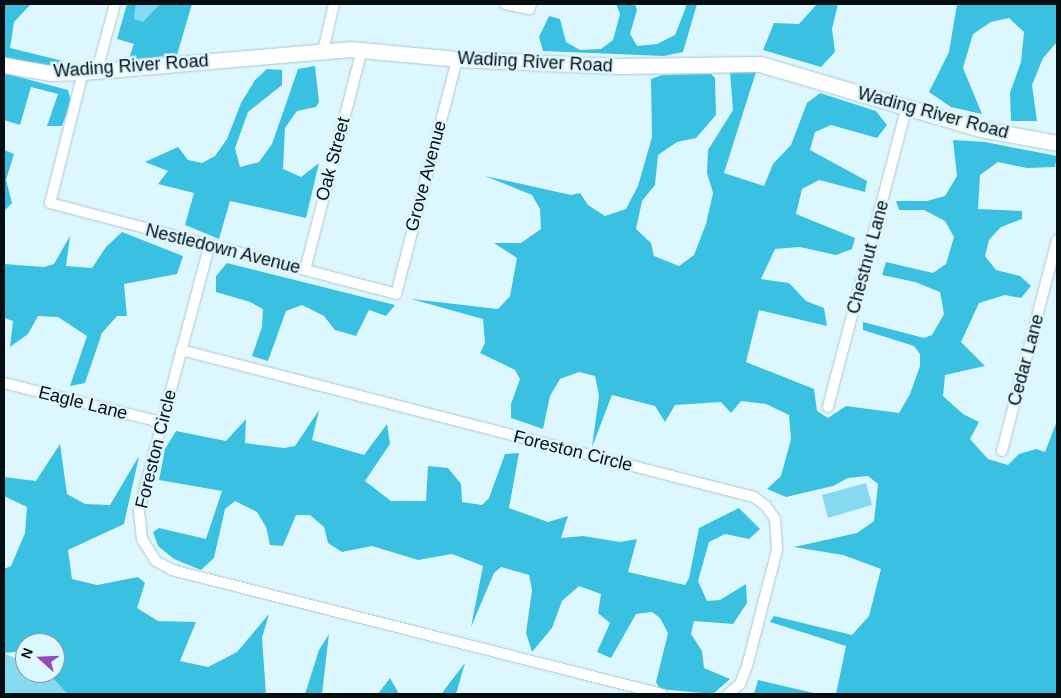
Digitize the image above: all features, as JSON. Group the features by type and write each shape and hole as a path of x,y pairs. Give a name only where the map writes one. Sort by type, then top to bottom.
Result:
{"main road":[{"name":"Wading River Road","path":"4,65 51,73 90,72 198,60 263,58 362,49 457,59 620,66 760,64 981,129 1057,143"}],"street":[{"path":"90,72 115,4"},
{"path":"323,52 334,4"},
{"path":"505,4 530,6"},
{"name":"Oak Street","path":"305,270 362,49"},
{"name":"Grove Avenue","path":"396,294 457,59"},
{"name":"Nestledown Avenue","path":"90,72 50,203 208,247 396,294"},
{"name":"Chestnut Lane","path":"828,407 907,106"},
{"name":"Cedar Lane","path":"1002,451 1057,240"},
{"name":"Foreston Circle","path":"208,247 139,511 139,525 148,551 172,570 662,694"},
{"name":"Foreston Circle","path":"181,350 754,497 766,506 775,519 777,550 747,666 740,684 728,694"},
{"name":"Eagle Lane","path":"4,383 161,422"}],"shaded area":[{"path":"4,4 31,4 14,22 10,48 63,61 56,67 4,58"},
{"path":"127,4 136,4 134,19 143,22 160,4 192,4 177,55 128,61 134,44 117,39"},
{"path":"136,4 160,4 143,23 134,20"},
{"path":"616,4 635,4 637,10 630,34 637,46 657,44 675,35 686,7 685,4 697,4 683,52 664,56 543,51 539,37 549,16 560,19 566,42 580,50 601,49 613,40 620,14"},
{"path":"817,4 838,4 832,29 835,52 821,67 763,50 774,23 799,24"},
{"path":"957,4 1057,4 1057,42 1043,58 1032,85 1037,121 1011,121 1010,93 1021,62 1024,32 1009,18 991,22 973,34 963,68 982,114 951,107 929,92 949,52"},
{"path":"315,66 319,102 316,107 297,111 285,128 283,169 301,177 319,163 306,218 230,201 219,239 185,225 194,193 158,184 168,171 145,162 178,147 188,160 202,163 215,156 227,139 241,103 255,80 267,69 282,70 282,85 248,112 235,148 240,167 259,162 272,144 298,69"},
{"path":"730,72 756,72 724,173 764,186 773,164 791,145 807,103 820,93 876,111 887,125 877,138 831,125 815,132 810,150 867,181 865,192 819,180 802,189 796,214 855,238 852,249 836,255 800,247 775,249 761,279 789,283 806,301 824,308 827,326 759,310 746,362 814,389 817,411 828,418 846,406 899,413 910,394 920,366 920,354 914,346 863,330 863,322 924,338 932,335 944,314 940,292 915,282 882,275 886,262 933,273 946,264 954,237 945,221 924,210 899,210 896,201 927,201 945,196 957,176 953,140 985,142 1057,156 1055,167 1027,168 998,162 980,175 978,209 1022,211 1022,219 1001,227 989,240 985,256 996,270 1020,276 1031,286 1021,298 1005,295 979,303 961,342 985,366 945,375 943,396 963,414 979,422 970,439 988,459 1008,465 1019,454 1036,449 1045,452 1057,421 1057,694 836,694 846,646 770,622 774,616 852,635 869,616 881,569 843,555 794,547 857,533 874,521 878,484 868,476 848,478 833,486 786,497 767,489 781,476 791,439 789,415 766,404 741,401 731,413 721,402 675,405 665,422 655,406 612,395 592,447 599,396 595,376 579,372 560,379 550,396 543,429 511,418 511,404 520,379 515,370 480,353 485,343 483,319 411,299 498,309 510,296 517,258 494,243 521,243 541,229 540,209 532,195 485,176 571,195 580,193 588,205 605,216 626,209 638,186 652,137 651,79 662,75 711,74 715,78 716,115 696,138 677,142 658,155 655,185 642,201 636,229 651,243 654,256 679,266 694,255 706,224 713,193 707,173 708,150 733,110"},
{"path":"4,73 68,90 71,101 62,126 47,126 58,94 31,87 20,125 4,120"},
{"path":"4,150 14,154 6,180 12,203 4,211"},
{"path":"122,232 183,256 177,274 124,284 127,316 117,316 102,333 85,383 70,386 87,336 58,317 38,316 28,334 10,347 13,321 4,318 4,264 44,267 54,264 70,236 66,266 92,268 106,247"},
{"path":"227,263 395,305 386,316 369,310 356,336 335,330 324,316 302,305 286,311 268,361 252,356 262,327 263,309 250,302 216,292 216,276"},
{"path":"319,410 312,440 364,455 387,424 390,444 365,481 391,501 426,501 428,466 448,468 461,484 462,502 482,505 489,498 505,454 519,453 509,508 548,522 568,516 561,538 583,536 620,542 637,539 628,572 685,585 689,578 699,528 739,508 760,529 749,539 725,534 709,542 698,581 707,601 720,600 746,584 747,603 733,624 694,621 691,634 702,651 704,668 730,679 713,694 660,689 656,682 668,633 660,618 652,612 636,614 611,658 597,652 610,623 598,613 601,594 579,586 562,601 552,628 532,652 526,633 532,590 529,575 501,567 494,573 471,627 483,566 452,554 418,560 372,546 342,552 328,543 324,527 310,515 296,515 283,546 270,545 266,527 257,512 235,501 225,509 214,558 201,570 174,559 158,546 153,532 159,528 206,539 222,491 159,480 165,449 176,431 226,441 246,419 245,443 284,448 295,446"},
{"path":"60,444 67,494 85,504 110,505 139,456 124,524 68,550 72,579 97,585 138,577 145,583 137,608 158,621 196,622 180,661 208,667 237,652 269,614 262,638 266,694 68,694 58,683 65,683 65,633 15,633 15,652 4,653 4,569 11,566 25,533 27,507 4,496 4,477 36,481"},
{"path":"866,483 872,505 828,518 822,495"},
{"path":"329,634 322,694 305,694 319,650"},
{"path":"4,653 15,658 15,683 64,683 87,694 4,694"},
{"path":"465,663 456,694 442,694 445,689"},
{"path":"390,678 399,694 378,694"},
{"path":"758,680 818,694 754,694"}]}
